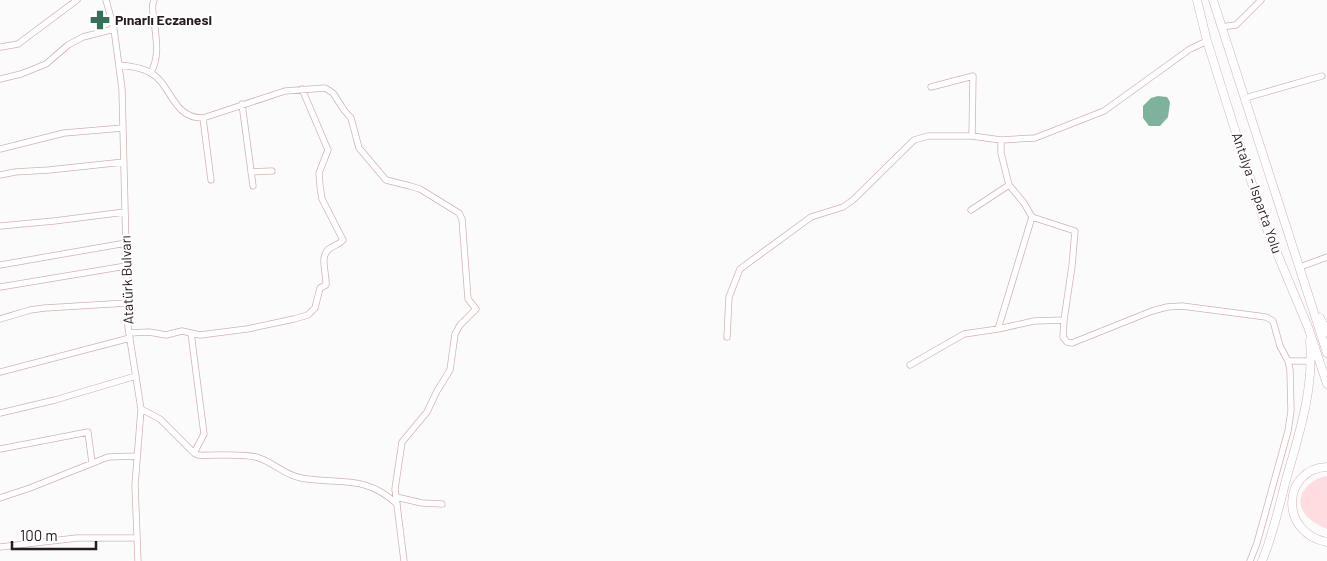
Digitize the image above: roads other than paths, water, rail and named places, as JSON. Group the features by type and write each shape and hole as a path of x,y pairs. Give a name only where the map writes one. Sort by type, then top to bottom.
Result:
{"highway":[{"name":"Antalya - Isparta Yolu","path":"1197,0 1207,42 1264,222 1308,327 1327,384"},
{"name":"Antalya - Isparta Yolu","path":"1213,0 1327,353"},
{"path":"1308,294 1327,332"},
{"path":"1262,561 1276,518 1310,389 1311,361 1308,327"},
{"path":"1327,467 1314,470 1305,476 1294,492 1292,501 1292,511 1301,529 1317,540 1327,542"}],"street":[{"path":"1,47 18,44 78,0"},
{"name":"Atatürk Bulvarı","path":"106,0 114,29 122,89 127,303 129,336 141,409 135,485 138,561"},
{"path":"151,72 156,64 157,56 152,3 154,0"},
{"path":"1221,27 1236,24 1261,0"},
{"path":"0,79 21,74 46,64 68,46 83,37 114,29"},
{"path":"727,337 728,297 740,269 811,217 843,207 853,200 914,140 928,136 972,136 1001,140 1036,138 1104,111 1190,49 1207,42"},
{"path":"119,65 140,68 151,72 176,105 194,118 202,118 285,91 325,88 333,93 351,118 359,148 386,180 420,189 459,213 462,220 468,299 476,309 460,325 455,334 450,370 427,412 402,442 396,480 396,497 404,561"},
{"path":"931,87 973,76 972,136"},
{"path":"1244,98 1322,76"},
{"path":"0,372 149,332 166,335 182,331 200,335 246,329 308,315 315,308 320,288 326,285 325,253 330,247 341,243 343,240 322,199 319,173 328,150 302,89"},
{"path":"242,104 253,186"},
{"path":"202,118 211,180"},
{"path":"0,149 64,134 123,128"},
{"path":"1001,140 1001,153 1008,185 1024,202 1032,217 1075,231 1062,337 1067,342 1072,343 1152,311 1167,307 1182,306 1266,317 1274,323 1280,346 1288,361 1292,399 1288,431 1257,543 1250,561"},
{"path":"0,175 124,162"},
{"path":"251,172 272,171"},
{"path":"971,210 1008,185"},
{"path":"0,226 125,212"},
{"path":"998,329 1032,217"},
{"path":"0,265 126,243"},
{"path":"1300,267 1327,257"},
{"path":"0,287 126,266"},
{"path":"0,319 30,310 45,308 127,303"},
{"path":"910,366 964,334 1034,321 1064,320"},
{"path":"191,333 204,434 194,453"},
{"path":"1288,361 1311,361"},
{"path":"0,414 136,376"},
{"path":"141,409 160,419 198,455 257,458 299,478 365,484 385,493 397,504"},
{"path":"0,449 88,432 92,463"},
{"path":"0,494 0,497 30,488 108,458 137,456"},
{"path":"396,497 422,503 442,504"},
{"path":"0,547 77,538 137,538"}],"place":[{"name":"Pınarlı Eczanesi","path":"100,20"}]}
